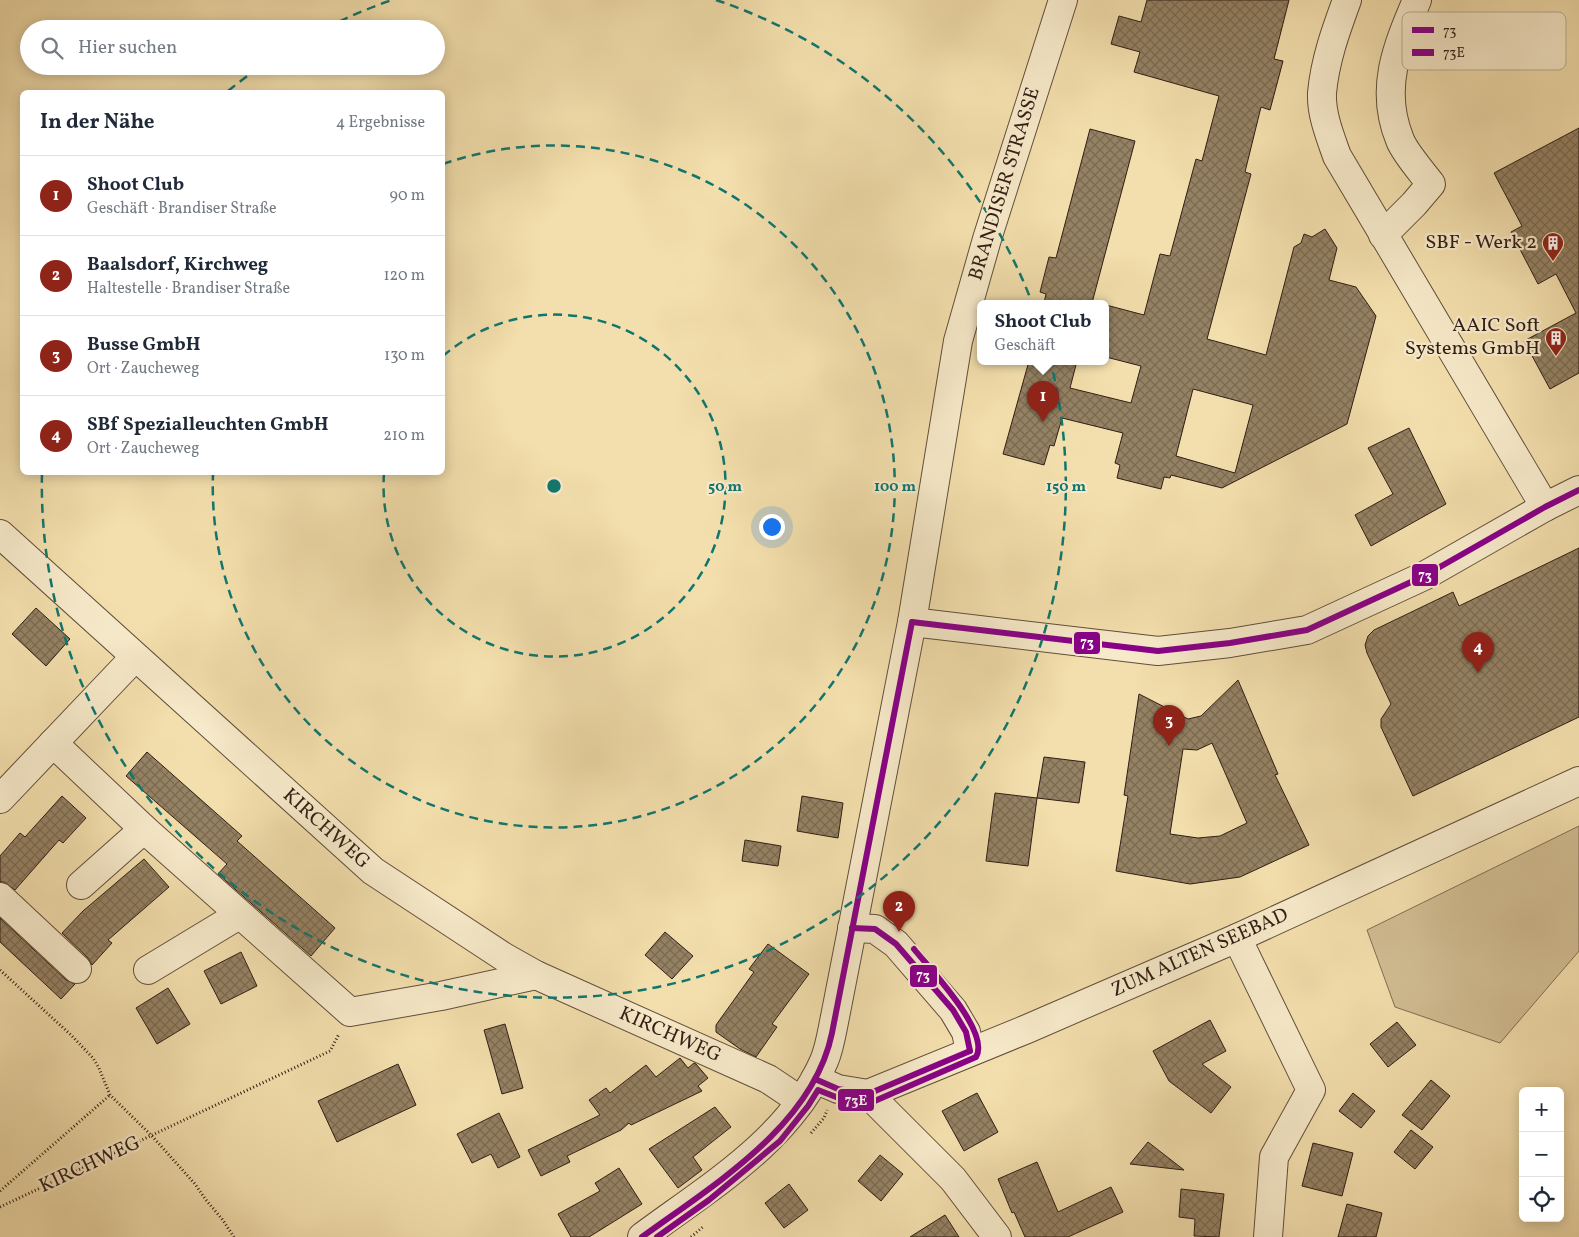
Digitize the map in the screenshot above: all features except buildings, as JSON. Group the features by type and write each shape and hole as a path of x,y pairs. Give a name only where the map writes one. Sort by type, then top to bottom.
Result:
{"street":[{"name":"BRANDISER STRASSE","path":"652,1234 774,1135 808,1090 824,1060 830,1038 912,622 958,341 987,239 1063,0"},
{"path":"1348,0 1332,39 1322,94 1326,125 1337,156 1545,507"},
{"path":"1412,12 1417,0"},
{"path":"1383,235 1431,184 1400,141 1390,105 1392,67 1402,36"},
{"path":"912,622 1158,650 1230,643 1307,630 1424,576 1545,507 1579,490"},
{"name":"KIRCHWEG","path":"0,534 135,658 373,871 504,957 536,975 768,1079 808,1090"},
{"path":"0,799 135,658"},
{"path":"53,743 144,829 350,1012 441,996 536,975"},
{"name":"ZUM ALTEN SEEBAD","path":"868,1094 1027,1029 1237,938 1579,781"},
{"path":"81,885 144,829"},
{"path":"0,897 77,969"},
{"path":"148,970 239,915"},
{"path":"852,928 875,929 896,944 953,1010 966,1032 970,1051"},
{"path":"1237,938 1311,1090 1274,1157 1268,1237"},
{"path":"808,1090 838,1089 868,1094 953,1179 996,1237"}],"path":[{"path":"0,970 71,1035 93,1058 110,1094 152,1136 195,1184 234,1237"},
{"name":"KIRCHWEG","path":"0,1207 330,1051 350,1012"},
{"path":"0,1191 110,1094"}],"shaded area":[{"path":"1579,826 1579,951 1500,1043 1395,1007 1367,930"}],"transit line":[{"name":"73","path":"912,622 1158,651 1230,643 1307,630 1424,576 1545,507 1579,490"},
{"name":"73","path":"642,1237 728,1174 756,1150 782,1125 804,1097 821,1066 832,1033 912,622"},
{"name":"73","path":"852,928 875,929 896,944 953,1010 966,1032 970,1051"},
{"name":"73E","path":"657,1237 709,1200 780,1141 808,1106 818,1090 836,1097 870,1103 976,1057 978,1046 975,1032 967,1017 944,985 914,949"},
{"name":"73","path":"815,1079 838,1089 868,1094 970,1051"}],"place":[{"name":"SBF - Werk 2","path":"1553,262"},
{"name":"AAIC Soft Systems GmbH","path":"1556,357"},
{"name":"Shoot Club","path":"1043,422"},
{"name":"SBf Spezialleuchten GmbH","path":"1478,673"},
{"name":"Busse GmbH","path":"1169,746"},
{"name":"Baalsdorf, Kirchweg","path":"899,932"}]}
